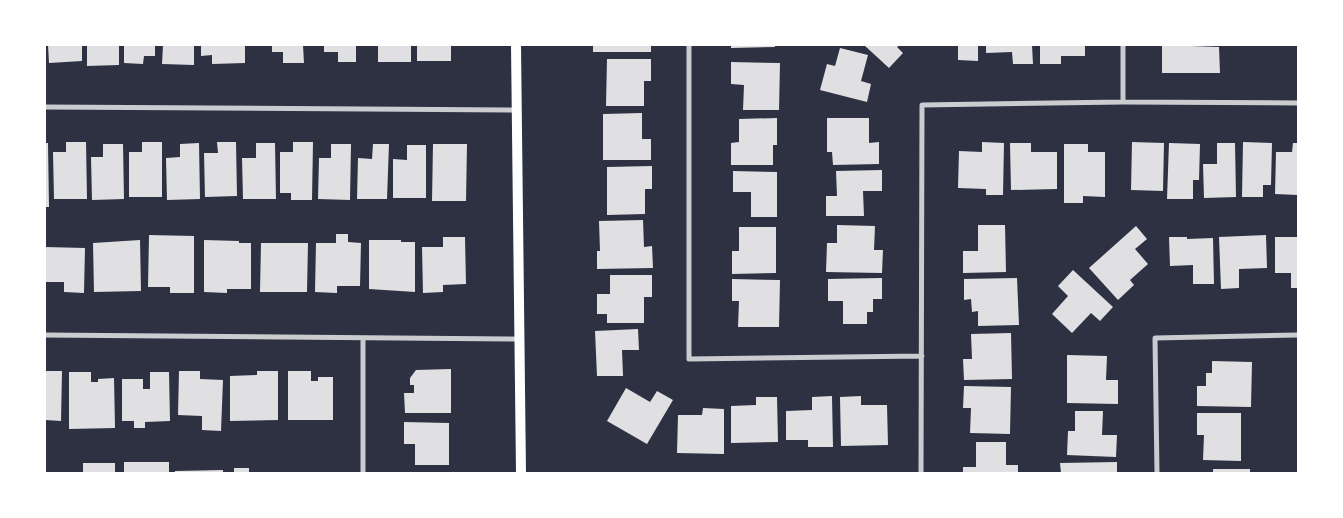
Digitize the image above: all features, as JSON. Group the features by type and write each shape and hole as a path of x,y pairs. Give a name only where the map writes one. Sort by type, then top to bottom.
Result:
{"main road":[{"path":"516,45 521,473"}],"street":[{"path":"689,45 689,359 922,356"},
{"path":"1123,102 1124,45"},
{"path":"921,473 922,105 1123,102 1298,103"},
{"path":"45,107 516,110"},
{"path":"45,335 520,339"},
{"path":"1157,473 1156,338 1298,335"},
{"path":"362,339 362,473"}],"building":[{"path":"48,45 82,45 82,61 49,63"},
{"path":"87,45 119,45 119,65 87,66"},
{"path":"124,45 155,45 155,56 144,56 143,64 124,63"},
{"path":"163,45 194,45 194,65 162,64"},
{"path":"201,45 245,45 245,63 212,64 212,55 201,56"},
{"path":"272,45 303,45 304,63 283,63 283,52 272,52"},
{"path":"324,45 356,45 356,62 338,62 338,52 324,52"},
{"path":"378,45 411,45 411,62 378,62"},
{"path":"417,45 451,45 451,61 417,61"},
{"path":"593,45 651,45 651,52 593,52"},
{"path":"731,45 775,45 775,47 731,48"},
{"path":"864,45 900,45 897,47 903,53 889,68"},
{"path":"958,45 978,45 978,61 958,60"},
{"path":"986,45 1032,45 1033,64 1013,64 1012,52 986,53"},
{"path":"1040,45 1085,45 1085,56 1061,56 1061,64 1040,64"},
{"path":"1162,45 1219,47 1220,73 1162,73"},
{"path":"840,48 868,55 861,81 871,84 867,102 820,90 827,64 835,66"},
{"path":"607,59 651,59 651,81 644,81 644,106 606,106"},
{"path":"731,62 780,63 779,110 743,110 744,85 731,84"},
{"path":"642,113 642,139 651,139 651,160 603,160 603,114"},
{"path":"777,118 777,145 773,145 773,165 731,165 731,143 739,142 739,119"},
{"path":"827,118 869,118 869,143 879,142 879,164 833,165 832,152 827,152"},
{"path":"66,142 86,142 87,199 54,199 53,152 66,152"},
{"path":"142,142 162,142 162,197 129,197 129,152 142,152"},
{"path":"217,142 236,142 237,196 205,197 204,153 218,153"},
{"path":"293,142 313,142 312,200 291,200 291,193 280,193 280,152 293,152"},
{"path":"982,142 1004,143 1003,195 986,195 986,189 958,188 959,151 982,152"},
{"path":"1132,142 1164,143 1163,191 1131,190"},
{"path":"1243,142 1272,143 1271,185 1263,185 1263,197 1242,197"},
{"path":"45,143 48,143 49,207 45,207"},
{"path":"199,143 200,199 167,200 166,158 180,157 180,144"},
{"path":"256,143 275,143 276,199 243,199 242,158 256,158"},
{"path":"1010,143 1031,143 1031,152 1057,152 1057,189 1011,190"},
{"path":"1169,143 1200,144 1199,180 1193,180 1193,199 1167,199"},
{"path":"1217,143 1235,143 1236,197 1204,198 1203,164 1217,164"},
{"path":"1293,143 1298,143 1298,195 1275,194 1276,152 1292,152"},
{"path":"103,144 123,144 124,199 92,200 91,157 103,157"},
{"path":"331,144 351,144 350,200 318,199 319,158 331,158"},
{"path":"373,144 389,144 387,199 357,199 358,158 372,159"},
{"path":"433,144 467,144 466,201 432,201"},
{"path":"1064,144 1088,144 1088,152 1105,152 1105,197 1083,196 1083,203 1064,203"},
{"path":"407,145 426,145 426,198 393,198 393,159 407,160"},
{"path":"652,166 652,189 645,189 645,214 607,215 607,167"},
{"path":"882,170 882,191 863,191 864,216 826,216 826,196 837,196 836,171"},
{"path":"733,171 777,172 777,217 751,217 751,192 733,192"},
{"path":"643,220 644,247 652,246 653,268 597,269 597,251 600,251 599,221"},
{"path":"837,225 875,226 874,250 883,250 882,273 826,272 827,243 837,243"},
{"path":"978,225 1005,225 1006,272 963,273 963,251 978,251"},
{"path":"1136,226 1147,239 1135,249 1148,264 1130,280 1134,285 1118,300 1089,268"},
{"path":"739,227 776,227 776,273 732,274 732,251 739,251"},
{"path":"336,234 348,234 348,242 361,243 360,286 337,286 337,293 315,292 316,243 336,243"},
{"path":"149,235 194,236 194,293 170,293 170,287 148,287"},
{"path":"1266,235 1267,268 1239,269 1239,288 1221,289 1219,237"},
{"path":"443,237 465,237 466,284 443,285 443,292 423,293 422,247 443,247"},
{"path":"1169,237 1187,237 1187,239 1213,238 1214,284 1193,284 1193,265 1170,266"},
{"path":"1275,237 1298,237 1298,288 1291,288 1291,273 1275,273"},
{"path":"140,240 141,291 94,292 93,243"},
{"path":"204,240 251,243 251,289 227,289 227,293 204,292"},
{"path":"369,240 415,242 415,292 369,289"},
{"path":"261,243 308,243 307,292 260,292"},
{"path":"45,247 85,248 84,293 64,292 64,282 45,282"},
{"path":"1073,270 1113,307 1100,321 1091,313 1072,333 1052,314 1068,296 1058,286"},
{"path":"610,275 652,275 652,297 644,297 644,323 607,323 607,314 597,314 597,294 610,294"},
{"path":"882,278 882,299 873,299 873,312 867,312 867,324 843,324 843,301 828,301 828,279"},
{"path":"1017,278 1019,325 978,326 978,311 972,312 971,299 964,300 964,279"},
{"path":"732,279 780,280 779,327 738,327 739,301 732,301"},
{"path":"638,329 639,350 622,350 623,376 597,376 595,331"},
{"path":"1011,333 1012,379 964,380 963,359 972,359 971,334"},
{"path":"1067,355 1107,356 1106,380 1118,380 1118,404 1067,403"},
{"path":"1212,361 1252,362 1251,407 1197,406 1197,386 1206,386 1206,373 1212,373"},
{"path":"451,369 451,413 405,413 404,393 414,393 414,385 410,385 410,378 416,370"},
{"path":"45,371 62,371 61,421 45,420"},
{"path":"179,371 200,371 200,379 223,380 221,431 202,430 202,416 178,415"},
{"path":"257,371 278,371 278,420 230,421 230,376 257,375"},
{"path":"288,371 311,371 311,381 318,381 318,377 333,377 333,420 288,420"},
{"path":"69,372 91,372 91,382 98,382 98,379 114,378 115,428 69,429"},
{"path":"150,372 169,372 170,421 145,422 145,428 134,428 134,421 122,421 122,379 143,379 143,389 150,389"},
{"path":"964,386 1011,387 1010,434 970,433 971,408 963,408"},
{"path":"626,388 650,402 657,391 673,400 647,444 607,421"},
{"path":"832,396 833,447 808,447 808,440 786,440 786,411 812,410 812,397"},
{"path":"861,396 861,405 887,405 888,445 841,446 840,397"},
{"path":"756,397 777,397 778,442 731,443 731,406 756,405"},
{"path":"703,408 724,409 724,454 677,453 678,415 702,415"},
{"path":"1075,411 1103,411 1102,435 1117,435 1116,457 1067,455 1068,431 1075,431"},
{"path":"1197,413 1241,413 1241,461 1203,460 1204,435 1197,435"},
{"path":"404,422 449,423 449,465 415,465 415,444 404,444"},
{"path":"976,442 1006,442 1006,465 1018,465 1018,473 963,473 963,467 976,467"},
{"path":"124,462 169,462 169,473 124,473"},
{"path":"1117,462 1117,473 1061,473 1060,463"},
{"path":"83,463 115,463 115,473 83,473"},
{"path":"234,468 249,468 249,473 234,473"},
{"path":"1213,469 1250,469 1250,473 1213,473"},
{"path":"223,470 223,473 175,473 175,471"}]}
